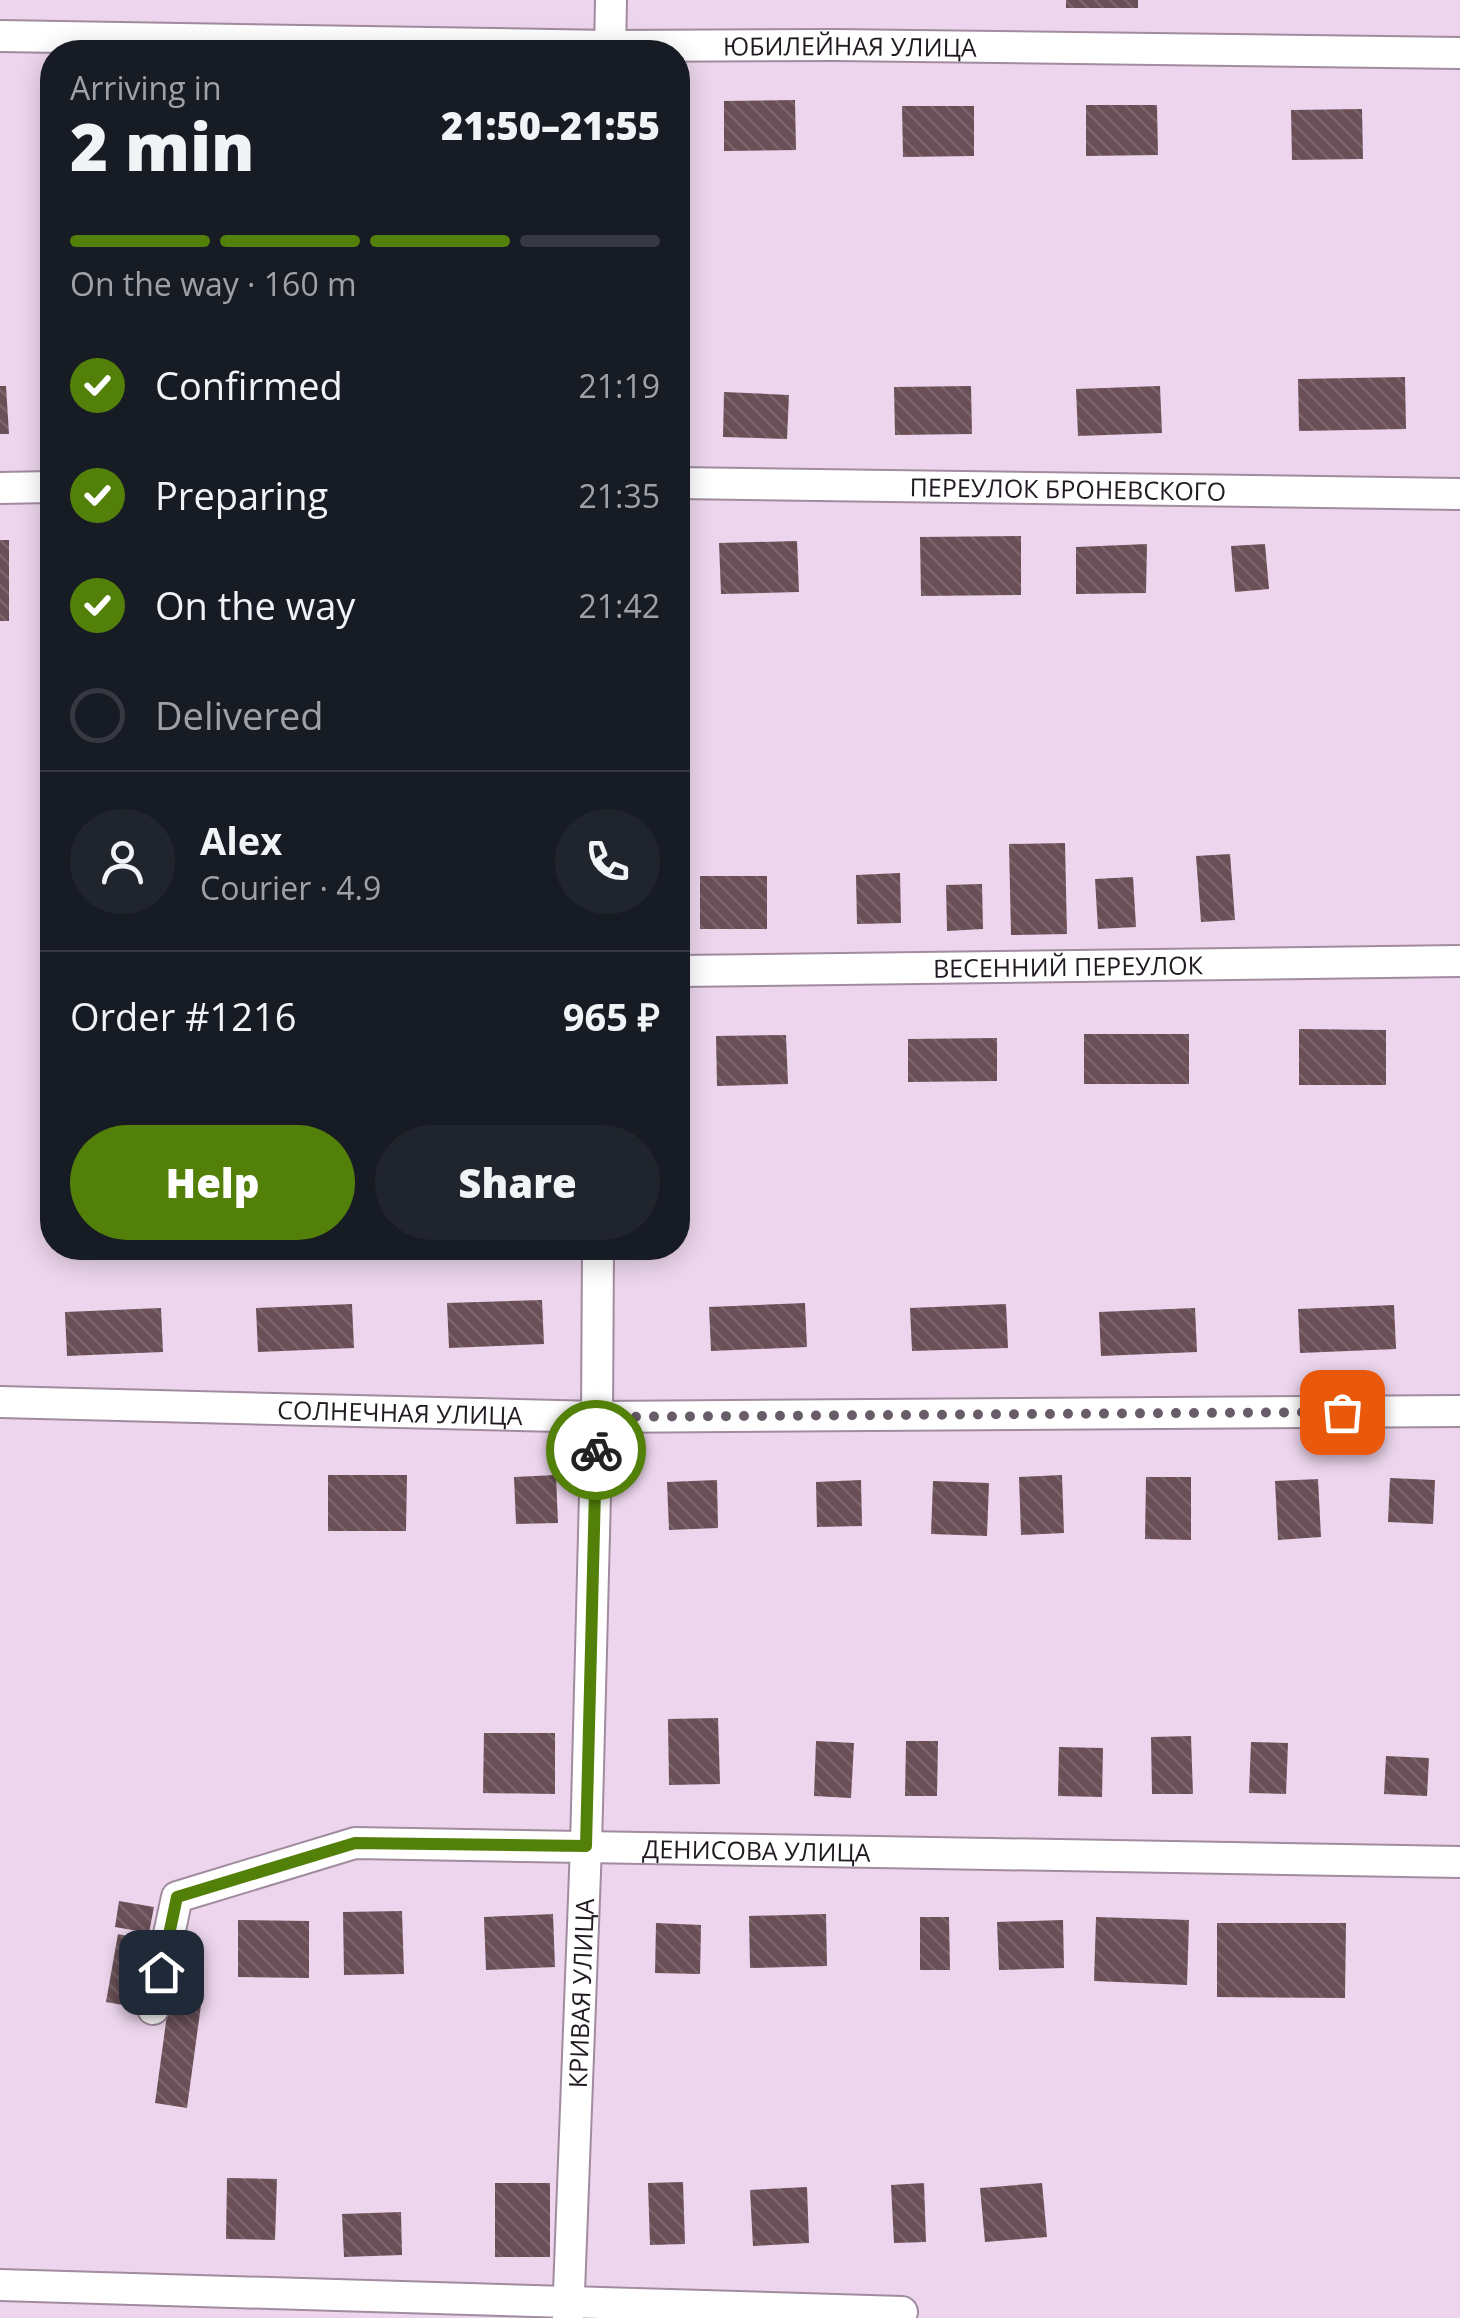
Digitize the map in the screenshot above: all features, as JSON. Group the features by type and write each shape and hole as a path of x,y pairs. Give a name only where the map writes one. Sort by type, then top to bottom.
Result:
{"street":[{"path":"610,40 611,0"},
{"name":"ЮБИЛЕЙНАЯ УЛИЦА","path":"0,36 188,40"},
{"name":"ЮБИЛЕЙНАЯ УЛИЦА","path":"690,48 834,45 1460,52"},
{"name":"ПЕРЕУЛОК БРОНЕВСКОГО","path":"690,483 1460,494"},
{"path":"0,488 40,487"},
{"name":"ВЕСЕННИЙ ПЕРЕУЛОК","path":"690,971 1460,961"},
{"name":"КРИВАЯ УЛИЦА","path":"569,2310 586,1846 598,1260"},
{"name":"СОЛНЕЧНАЯ УЛИЦА","path":"0,1402 597,1417 1460,1411"},
{"name":"ДЕНИСОВА УЛИЦА","path":"153,2009 177,1897 355,1843 1460,1862"},
{"path":"0,2285 569,2310 902,2312"}],"building":[{"path":"1066,0 1138,0 1138,8 1066,8"},
{"path":"795,100 796,150 724,151 724,101"},
{"path":"1086,105 1157,105 1158,155 1086,156"},
{"path":"902,106 974,106 974,156 903,157"},
{"path":"1362,109 1363,159 1292,160 1291,110"},
{"path":"1405,377 1406,429 1299,431 1298,379"},
{"path":"0,386 6,386 9,434 0,434"},
{"path":"971,386 972,434 895,435 894,387"},
{"path":"1160,386 1162,433 1078,436 1076,389"},
{"path":"724,392 789,395 787,439 723,437"},
{"path":"1021,536 1021,595 921,596 920,537"},
{"path":"0,540 9,540 9,621 0,621"},
{"path":"797,541 799,592 721,594 719,543"},
{"path":"1147,544 1146,593 1076,594 1076,547"},
{"path":"1265,544 1269,589 1235,592 1231,546"},
{"path":"1065,843 1067,934 1011,935 1009,844"},
{"path":"1230,854 1235,920 1201,922 1196,856"},
{"path":"900,873 901,923 857,924 856,875"},
{"path":"700,876 767,876 767,929 700,929"},
{"path":"1133,877 1136,927 1098,929 1095,879"},
{"path":"982,884 983,929 947,931 946,885"},
{"path":"1299,1029 1386,1030 1386,1085 1299,1085"},
{"path":"1084,1034 1189,1034 1189,1084 1084,1084"},
{"path":"786,1035 788,1084 717,1086 716,1036"},
{"path":"997,1038 997,1081 908,1082 908,1039"},
{"path":"542,1300 544,1344 449,1348 447,1303"},
{"path":"805,1303 807,1347 711,1351 709,1307"},
{"path":"352,1304 354,1348 258,1352 256,1308"},
{"path":"1006,1304 1008,1348 912,1351 910,1308"},
{"path":"1394,1305 1396,1349 1300,1353 1298,1309"},
{"path":"161,1308 163,1352 67,1356 65,1312"},
{"path":"1195,1308 1197,1352 1101,1356 1099,1312"},
{"path":"328,1475 407,1475 406,1531 328,1531"},
{"path":"556,1475 558,1523 516,1524 514,1477"},
{"path":"1062,1475 1064,1533 1021,1535 1019,1477"},
{"path":"1146,1477 1191,1477 1191,1540 1145,1539"},
{"path":"1390,1478 1435,1480 1433,1524 1388,1522"},
{"path":"1318,1479 1321,1537 1278,1540 1275,1481"},
{"path":"717,1480 718,1528 669,1530 667,1482"},
{"path":"861,1480 862,1526 817,1527 816,1482"},
{"path":"933,1481 989,1483 987,1536 931,1534"},
{"path":"718,1718 720,1784 669,1785 668,1719"},
{"path":"484,1733 555,1733 555,1794 483,1793"},
{"path":"1191,1736 1193,1794 1152,1794 1151,1737"},
{"path":"816,1741 854,1743 851,1798 814,1796"},
{"path":"906,1741 938,1741 937,1796 905,1796"},
{"path":"1251,1742 1288,1743 1286,1794 1249,1793"},
{"path":"1059,1747 1103,1748 1102,1797 1058,1796"},
{"path":"1386,1756 1429,1758 1427,1796 1384,1794"},
{"path":"119,1901 154,1907 149,1933 115,1927"},
{"path":"402,1911 404,1974 344,1975 343,1912"},
{"path":"553,1914 555,1967 486,1970 484,1917"},
{"path":"826,1914 827,1966 750,1968 749,1916"},
{"path":"920,1917 949,1917 950,1970 920,1970"},
{"path":"1096,1917 1189,1920 1187,1985 1094,1981"},
{"path":"238,1920 309,1921 309,1978 238,1977"},
{"path":"1063,1920 1064,1968 999,1970 997,1922"},
{"path":"656,1923 701,1925 700,1974 655,1973"},
{"path":"1217,1923 1346,1923 1345,1998 1217,1997"},
{"path":"118,1934 146,1940 134,2007 106,2002"},
{"path":"169,2000 201,2005 187,2108 155,2103"},
{"path":"227,2178 277,2179 275,2240 226,2239"},
{"path":"683,2182 685,2244 650,2245 648,2183"},
{"path":"495,2183 550,2183 550,2257 495,2257"},
{"path":"924,2183 926,2242 894,2243 891,2185"},
{"path":"1042,2183 1047,2237 985,2242 980,2188"},
{"path":"807,2187 809,2243 753,2246 750,2190"},
{"path":"401,2212 402,2255 344,2257 342,2214"}],"way so far":[{"path":"596,1450 597,1417 1342,1412"}],"route":[{"path":"161,1972 177,1897 355,1843 586,1846 596,1450"}]}
